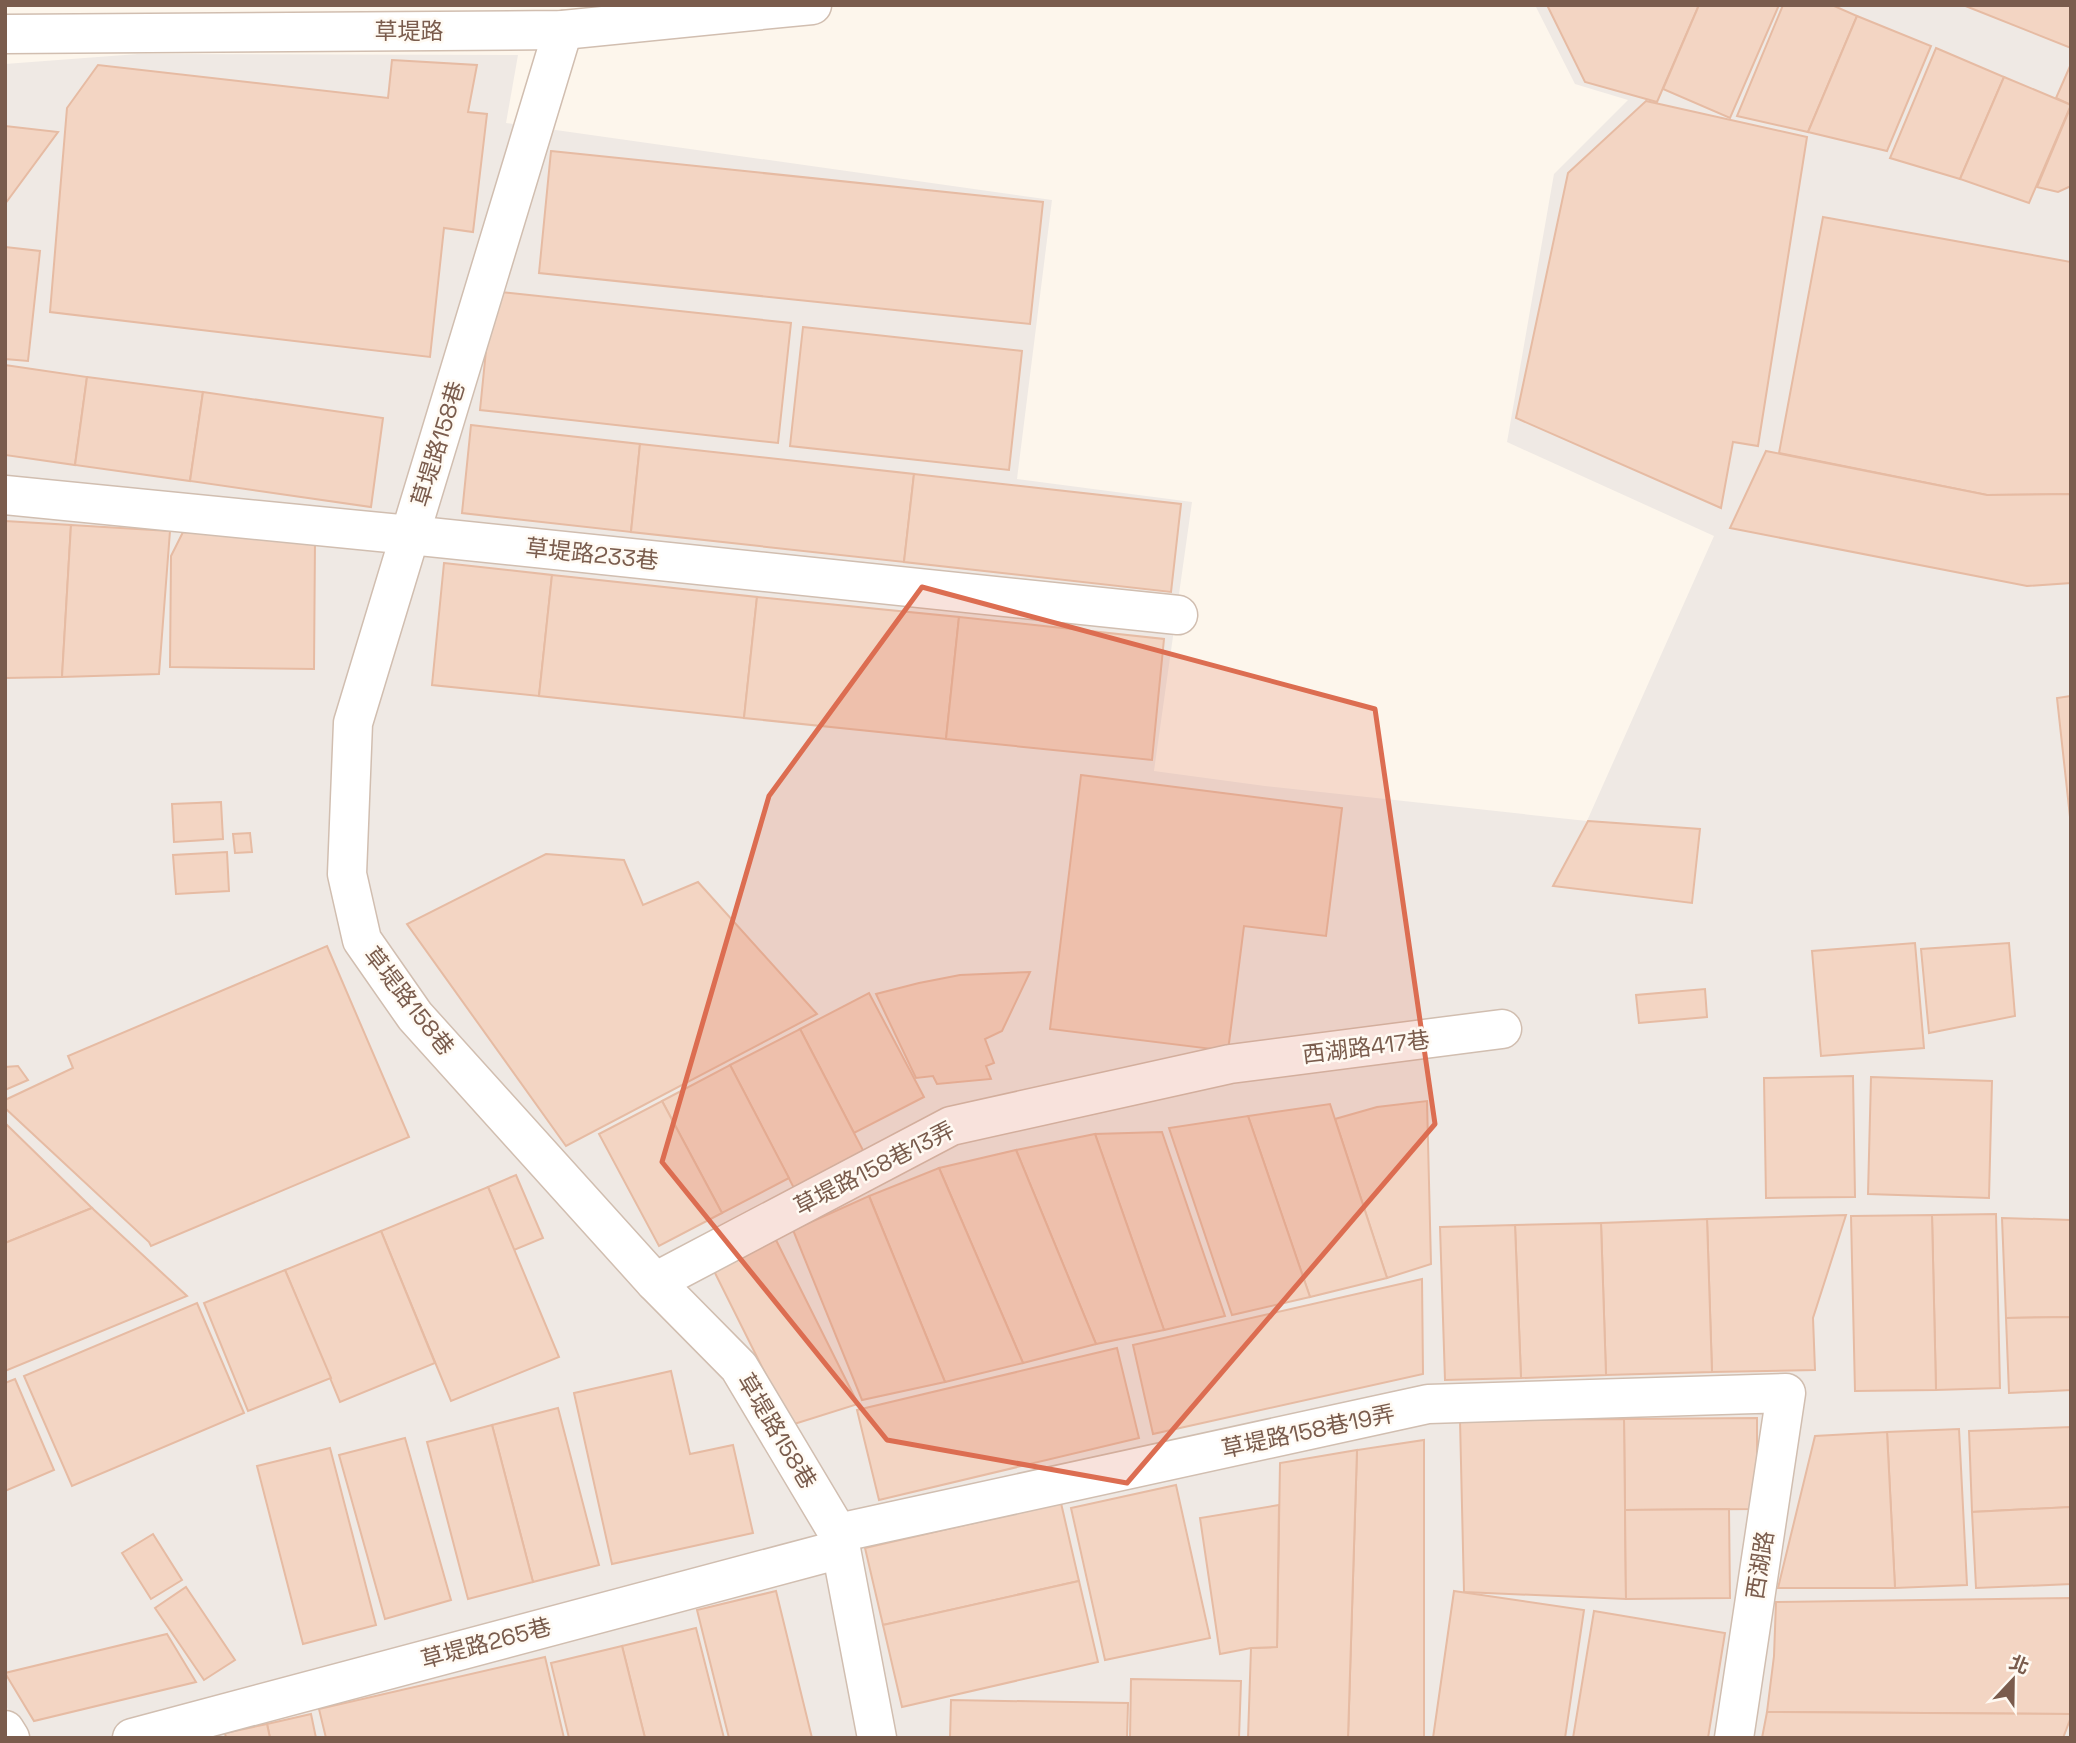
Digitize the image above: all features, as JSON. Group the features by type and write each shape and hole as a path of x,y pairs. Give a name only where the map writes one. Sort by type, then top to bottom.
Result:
{"street":[{"name":"草堤路","path":"5,34 563,30 812,5"},
{"name":"草堤路158巷","path":"563,30 353,723 347,874 362,940 415,1016 655,1282 739,1367 839,1541 877,1738"},
{"name":"草堤路233巷","path":"5,495 1178,615"},
{"name":"西湖路417巷","path":"1230,1064 1502,1029"},
{"name":"草堤路158巷13弄","path":"655,1282 951,1126 1230,1064"},
{"name":"草堤路158巷19弄","path":"839,1541 1428,1404 1786,1393"},
{"name":"西湖路","path":"1734,1738 1786,1393"},
{"name":"草堤路265巷","path":"132,1738 839,1541"},
{"path":"5,1730 10,1738"}],"highlighted area":[{"path":"922,587 1375,709 1435,1124 1127,1483 887,1440 662,1162 769,796"}],"shaded area":[{"path":"1535,5 2071,5 2071,1738 25,1738 5,1704 5,64 138,54 518,55 506,123 1052,200 1017,479 1192,502 1154,771 1265,786 1587,821 1714,536 1507,442 1554,174 1628,100 1575,84"}],"building":[{"path":"1547,5 1699,5 1657,102 1585,82"},
{"path":"1699,5 1779,5 1730,118 1663,89"},
{"path":"1783,5 1832,5 1857,16 1808,132 1737,116"},
{"path":"1963,5 2071,5 2071,48"},
{"path":"1857,16 1931,46 1887,151 1808,132"},
{"path":"1936,48 2004,77 1960,179 1890,158"},
{"path":"392,60 477,65 468,112 487,114 473,232 444,228 430,357 50,312 67,108 98,65 388,98"},
{"path":"2071,64 2071,105 2056,98"},
{"path":"2004,77 2071,105 2029,203 1960,179"},
{"path":"1646,101 1807,137 1758,446 1733,442 1721,508 1516,418 1568,173"},
{"path":"2071,106 2071,186 2058,192 2037,187"},
{"path":"5,126 58,132 5,204"},
{"path":"551,151 1043,202 1030,324 539,273"},
{"path":"1823,217 2071,262 2071,494 1987,495 1779,453"},
{"path":"5,247 40,251 28,361 5,359"},
{"path":"492,291 791,323 778,443 480,410"},
{"path":"803,327 1022,351 1009,470 790,446"},
{"path":"5,365 87,377 75,465 5,455"},
{"path":"87,377 203,392 190,481 75,465"},
{"path":"203,392 383,418 371,507 190,481"},
{"path":"471,425 640,444 631,532 462,513"},
{"path":"640,444 914,474 904,562 631,532"},
{"path":"1766,451 1987,495 2071,494 2071,583 2027,586 1730,528"},
{"path":"914,474 1181,504 1171,592 904,562"},
{"path":"5,521 71,525 62,677 5,678"},
{"path":"71,525 170,531 159,674 62,677"},
{"path":"183,532 315,540 314,669 170,667 171,556"},
{"path":"444,563 552,575 539,696 432,685"},
{"path":"552,575 757,597 744,718 539,696"},
{"path":"757,597 959,617 946,739 744,718"},
{"path":"959,617 1164,639 1152,760 946,739"},
{"path":"2071,696 2071,826 2057,698"},
{"path":"1081,775 1342,808 1326,936 1244,926 1228,1051 1050,1029"},
{"path":"221,802 223,839 174,842 172,804"},
{"path":"1588,821 1700,829 1692,903 1553,886"},
{"path":"250,833 252,852 235,853 233,834"},
{"path":"227,852 229,891 176,894 173,855"},
{"path":"546,854 624,860 643,905 698,882 817,1014 566,1146 407,924"},
{"path":"1915,943 1924,1048 1821,1056 1812,951"},
{"path":"2009,943 2015,1016 1929,1033 1921,949"},
{"path":"327,946 409,1137 151,1246 5,1108 5,1100 73,1068 68,1056"},
{"path":"1030,972 1002,1031 985,1039 994,1063 986,1066 991,1079 937,1084 933,1076 916,1078 876,994 960,975"},
{"path":"1705,989 1707,1017 1639,1023 1636,995"},
{"path":"869,993 924,1097 854,1133 800,1029"},
{"path":"800,1029 866,1156 796,1192 730,1065"},
{"path":"730,1065 789,1178 722,1213 662,1101"},
{"path":"18,1066 28,1080 5,1090 5,1067"},
{"path":"1853,1076 1855,1197 1766,1198 1764,1078"},
{"path":"1871,1077 1992,1081 1989,1198 1868,1194"},
{"path":"662,1101 722,1213 659,1246 599,1134"},
{"path":"1427,1101 1431,1264 1387,1278 1335,1119 1377,1107"},
{"path":"1330,1104 1387,1278 1310,1297 1248,1116"},
{"path":"1248,1116 1310,1297 1232,1315 1169,1128"},
{"path":"5,1123 92,1208 5,1243"},
{"path":"1162,1132 1225,1316 1164,1330 1095,1134"},
{"path":"1095,1134 1164,1330 1096,1344 1016,1150"},
{"path":"1016,1150 1096,1344 1023,1363 939,1168"},
{"path":"939,1168 1023,1363 945,1382 869,1196"},
{"path":"516,1175 543,1238 514,1250 488,1187"},
{"path":"488,1187 559,1357 451,1401 381,1231"},
{"path":"869,1196 945,1382 862,1400 793,1230"},
{"path":"92,1208 187,1296 5,1371 5,1243"},
{"path":"1996,1214 2000,1388 1936,1390 1932,1215"},
{"path":"1846,1215 1813,1318 1815,1370 1712,1372 1707,1219"},
{"path":"1932,1215 1936,1390 1855,1391 1851,1216"},
{"path":"2002,1218 2071,1220 2071,1317 2006,1318"},
{"path":"1707,1219 1712,1372 1606,1375 1601,1223"},
{"path":"1601,1223 1606,1375 1521,1378 1515,1225"},
{"path":"1515,1225 1521,1378 1445,1380 1440,1227"},
{"path":"381,1231 435,1363 340,1402 285,1270"},
{"path":"776,1240 858,1404 791,1425 714,1271"},
{"path":"285,1270 331,1378 248,1411 204,1303"},
{"path":"1422,1279 1423,1374 1153,1434 1133,1345"},
{"path":"197,1303 244,1413 72,1486 24,1376"},
{"path":"2071,1317 2071,1390 2009,1393 2006,1318"},
{"path":"1117,1348 1139,1438 879,1500 857,1410"},
{"path":"671,1371 690,1454 733,1445 753,1533 612,1564 574,1393"},
{"path":"15,1379 54,1470 5,1491 5,1383"},
{"path":"558,1408 599,1565 533,1582 492,1425"},
{"path":"1757,1418 1757,1509 1625,1510 1624,1419"},
{"path":"1624,1419 1626,1599 1464,1592 1460,1420"},
{"path":"492,1425 533,1582 468,1599 427,1442"},
{"path":"2071,1427 2071,1507 1972,1512 1969,1431"},
{"path":"1959,1429 1967,1585 1895,1588 1887,1432"},
{"path":"1887,1432 1895,1588 1778,1588 1815,1436"},
{"path":"405,1438 451,1600 385,1619 339,1455"},
{"path":"1424,1440 1424,1738 1348,1738 1357,1450"},
{"path":"330,1448 376,1625 303,1644 257,1466"},
{"path":"1357,1450 1348,1738 1248,1738 1251,1648 1277,1647 1280,1463"},
{"path":"1176,1485 1210,1638 1105,1660 1071,1508"},
{"path":"1061,1503 1079,1581 883,1625 865,1548"},
{"path":"1279,1505 1277,1647 1251,1648 1220,1654 1200,1518"},
{"path":"2071,1507 2071,1584 1976,1588 1972,1512"},
{"path":"1729,1509 1730,1598 1626,1599 1625,1510"},
{"path":"153,1534 182,1580 151,1599 122,1553"},
{"path":"1079,1581 1098,1662 902,1707 883,1625"},
{"path":"186,1587 235,1660 204,1680 155,1608"},
{"path":"776,1591 812,1738 729,1738 697,1610"},
{"path":"1454,1591 1584,1610 1565,1738 1433,1738"},
{"path":"2071,1598 2071,1714 1767,1712 1774,1656 1776,1602"},
{"path":"1594,1611 1725,1633 1708,1738 1573,1738"},
{"path":"696,1628 724,1738 645,1738 622,1646"},
{"path":"167,1634 196,1682 34,1721 5,1673"},
{"path":"622,1646 645,1738 569,1738 551,1663"},
{"path":"545,1657 564,1738 326,1738 319,1709"},
{"path":"1131,1679 1241,1681 1239,1738 1130,1738"},
{"path":"951,1700 1128,1703 1127,1738 950,1738"},
{"path":"1767,1712 2071,1714 2071,1717 2063,1738 1762,1738"},
{"path":"311,1714 316,1738 270,1738 267,1724"},
{"path":"267,1724 270,1738 226,1738 225,1733"}]}
